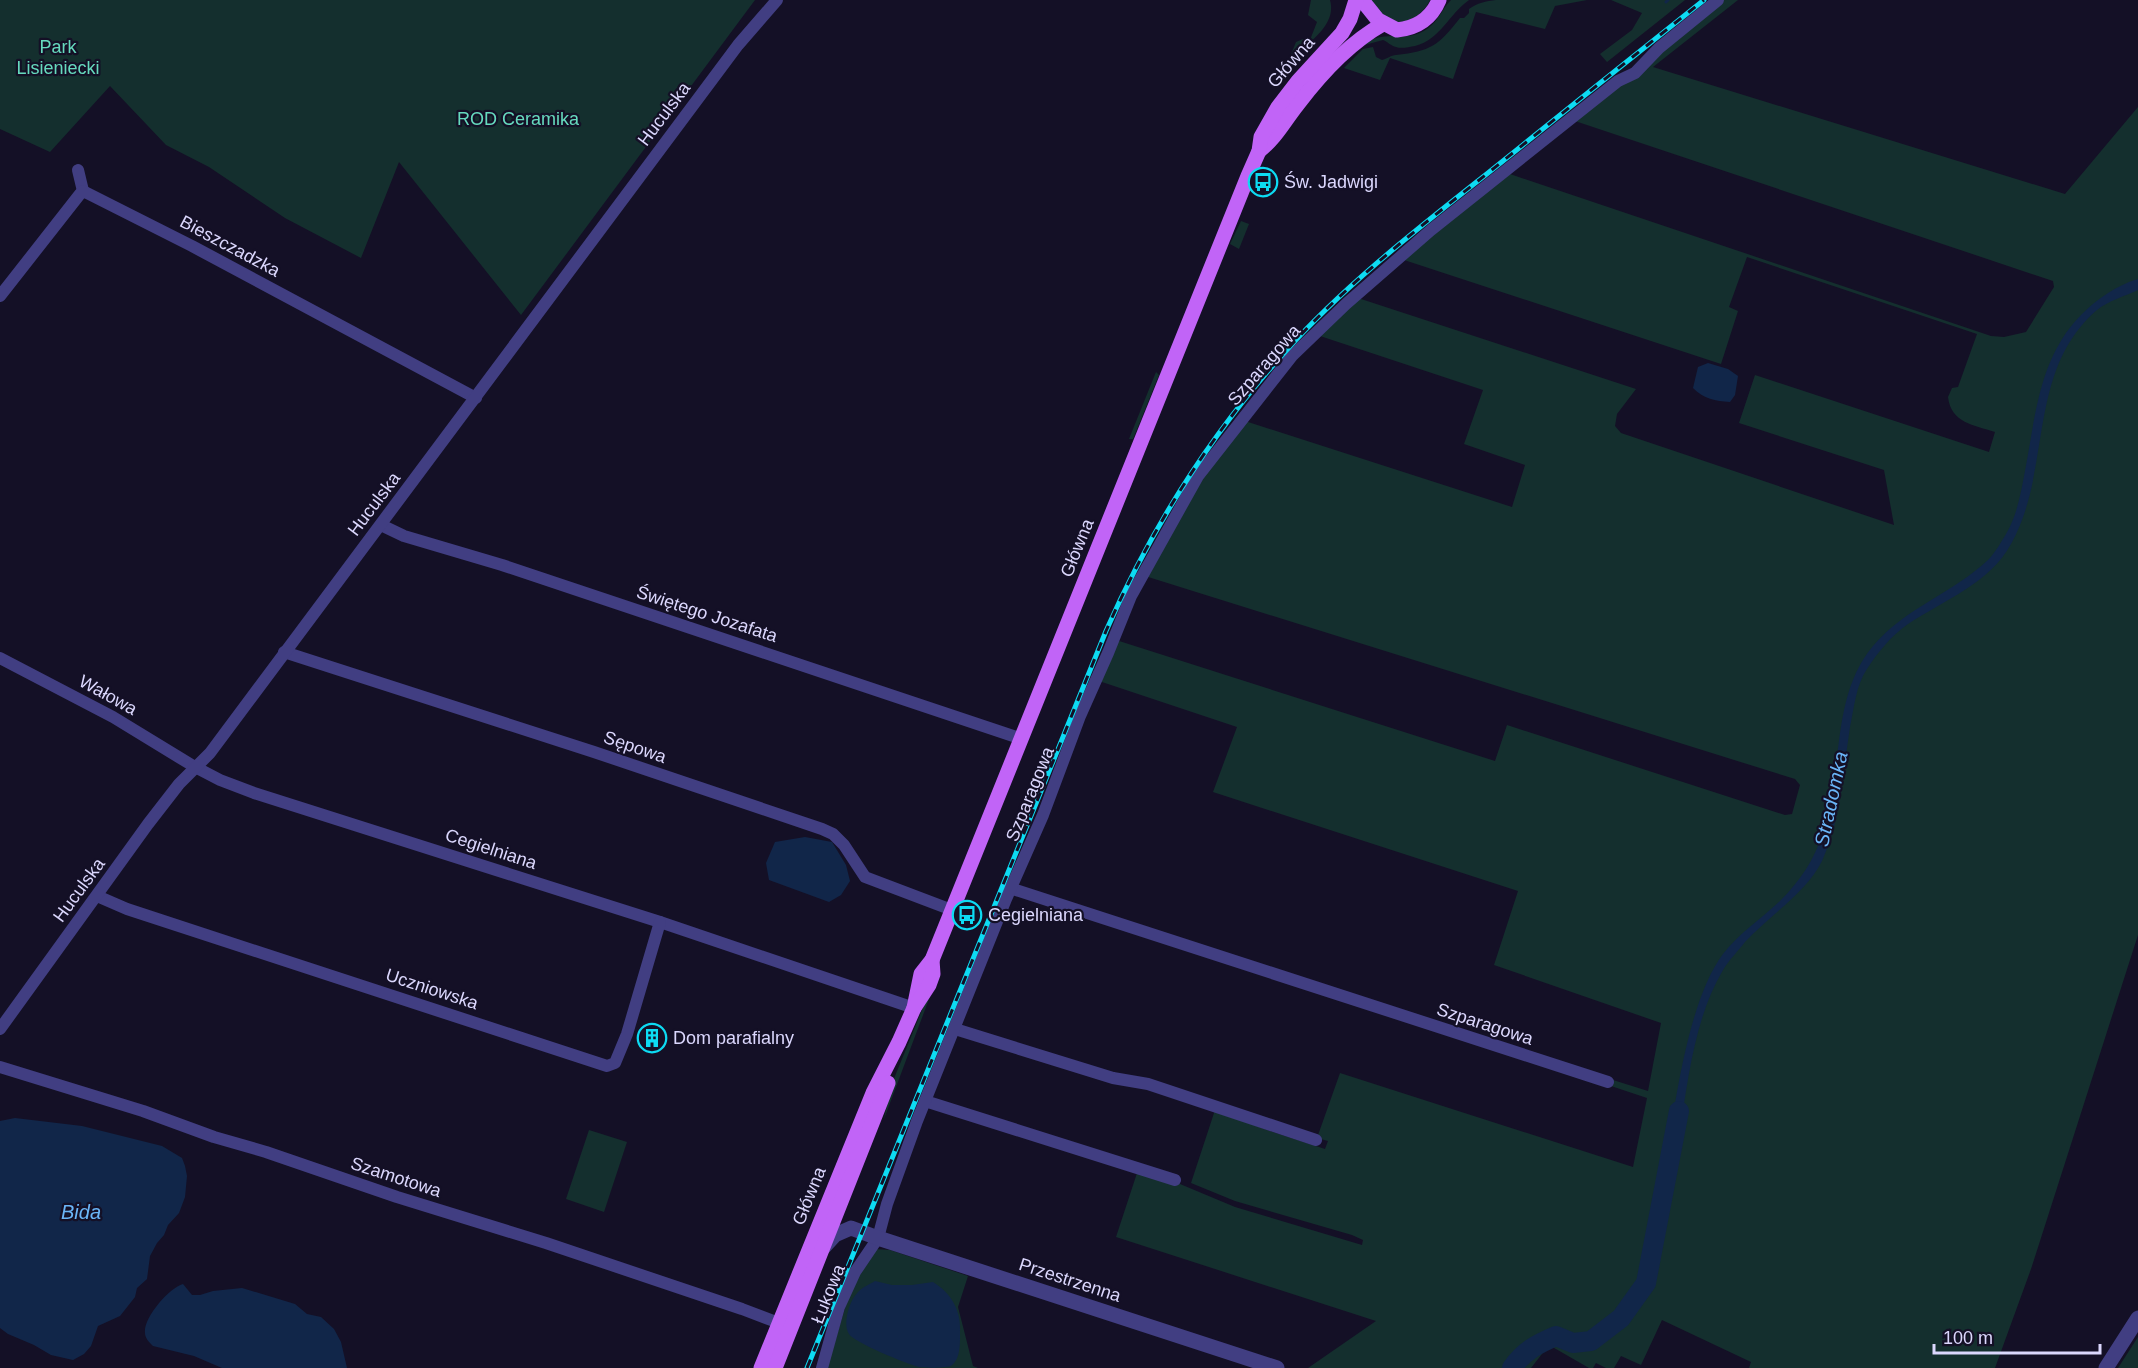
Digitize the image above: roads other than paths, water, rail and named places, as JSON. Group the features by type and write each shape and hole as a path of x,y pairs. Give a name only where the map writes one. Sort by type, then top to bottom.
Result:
{"main road":[{"name":"Główna","path":"761,1368 868,1103 914,1008 921,974 932,960 1022,739 1259,151 1261,137 1278,107 1298,81 1342,33 1350,19 1356,0"},
{"path":"1362,0 1383,24 1397,30 1413,27 1428,17 1439,0"},
{"name":"Główna","path":"1259,151 1271,142 1314,84 1362,36 1383,24"},
{"name":"Główna","path":"775,1368 884,1094 899,1042"}],"street":[{"name":"Huculska","path":"0,1029 148,824 179,784 210,753 738,45 777,0"},
{"name":"Szparagowa","path":"878,1238 887,1204 926,1101 1010,888 1043,815 1080,716 1142,574 1198,476 1292,356 1346,304 1431,230 1618,81 1635,73 1659,48 1718,0"},
{"path":"0,296 83,191 78,170"},
{"name":"Bieszczadzka","path":"83,191 192,246 476,398"},
{"name":"Świętego Jozafata","path":"381,525 404,536 502,565 1022,739"},
{"name":"Sępowa","path":"284,652 561,741 822,829 833,834 844,845 865,877 952,910"},
{"name":"Wałowa","path":"0,658 113,717 195,767"},
{"name":"Cegielniana","path":"195,767 220,780 254,793 660,922 914,1008"},
{"name":"Szparagowa","path":"1010,888 1608,1082"},
{"name":"Uczniowska","path":"97,896 127,909 607,1066 615,1063 627,1034 660,922"},
{"path":"955,1029 1113,1078 1148,1084 1316,1140"},
{"name":"Szamotowa","path":"0,1067 88,1093 397,1197 557,1246 779,1323"},
{"path":"926,1101 1175,1180"},
{"path":"821,1251 835,1235 851,1228 845,1209 844,1192"},
{"name":"Przestrzenna","path":"851,1228 1277,1368"},
{"name":"Łukowa","path":"822,1368 840,1307 855,1272 878,1238"},
{"path":"2106,1368 2138,1318"}],"water":[{"path":"2138,279 2138,290 2111,301 2097,310 2075,334 2060,362 2050,391 2024,515 2002,558 1991,570 1965,590 1902,628 1880,651 1863,675 1854,705 1837,812 1822,861 1807,883 1745,942 1723,970 1705,1009 1699,1030 1689,1072 1679,1136 1670,1135 1688,1040 1712,971 1729,946 1794,886 1820,842 1834,785 1844,711 1859,666 1873,646 1900,621 1974,572 1995,551 2010,527 2016,512 2042,387 2056,349 2082,314 2094,303 2115,289"},
{"path":"1708,363 1728,369 1738,376 1735,395 1730,402 1710,399 1693,388 1698,367"},
{"path":"805,837 832,842 846,865 850,881 841,895 829,902 769,880 766,863 775,842"},
{"name":"Bida","path":"15,1118 82,1126 162,1146 182,1158 185,1166 187,1176 185,1197 179,1213 168,1225 150,1256 147,1279 137,1288 135,1297 120,1316 98,1326 91,1346 84,1354 73,1360 51,1355 0,1328 0,1121"},
{"path":"875,1281 892,1285 933,1282 945,1291 957,1309 960,1323 959,1350 957,1359 951,1366 919,1367 870,1347 849,1334 846,1324 853,1300 861,1290"},
{"path":"183,1284 192,1295 242,1288 295,1304 307,1314 321,1317 334,1329 341,1342 347,1368 222,1368 194,1356 153,1346 145,1335 148,1320 164,1297"}],"waterway":[{"name":"Stradomka","path":"1512,1368 1531,1349 1556,1336 1573,1343 1591,1341 1621,1318 1646,1283 1679,1111"}],"railway":[{"path":"807,1368 1106,631 1142,556 1184,485 1231,417 1284,353 1331,304 1408,237 1704,0"}],"place":[{"name":"Św. Jadwigi","path":"1263,182"},
{"name":"Cegielniana","path":"967,915"},
{"name":"Dom parafialny","path":"652,1038"}],"park label":[{"name":"Park Lisieniecki","path":"58,57"},
{"name":"ROD Ceramika","path":"518,119"}]}
